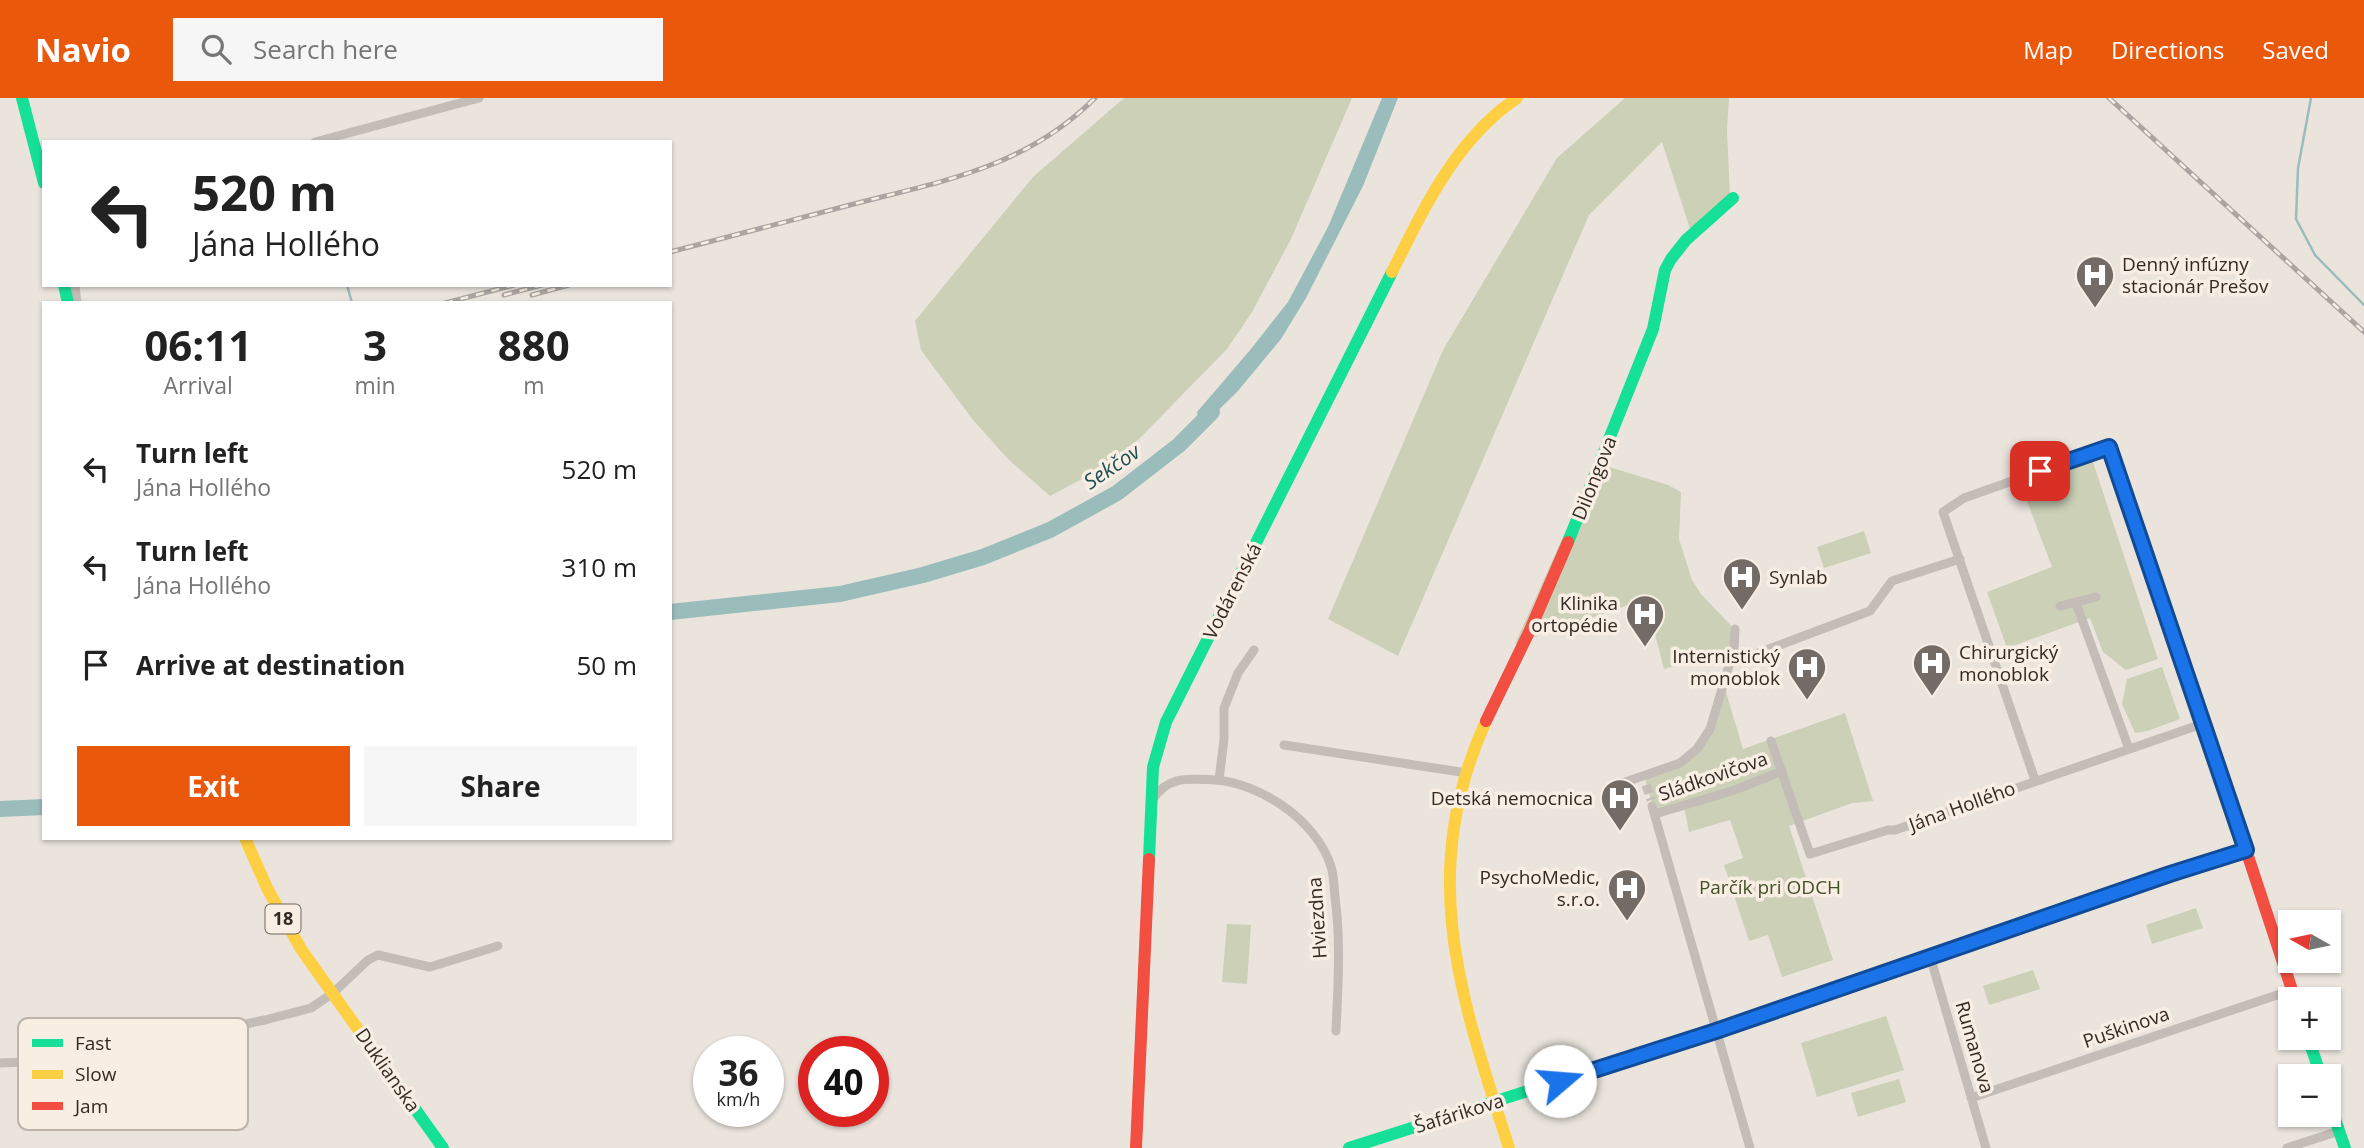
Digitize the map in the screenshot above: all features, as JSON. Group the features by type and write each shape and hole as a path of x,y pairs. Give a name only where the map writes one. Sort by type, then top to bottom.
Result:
{"street":[{"path":"22,98 42,175"},
{"path":"322,140 479,98"},
{"name":"Vodárenská","path":"1136,1148 1153,767 1166,722 1428,201 1459,153 1483,125 1502,107 1517,98"},
{"name":"Dilongova","path":"1509,1148 1462,994 1450,921 1451,862 1458,810 1482,730 1537,615 1654,329 1664,273 1684,242 1721,211 1732,198"},
{"name":"Jána Hollého","path":"2035,780 1943,512 1964,498 2109,447 2291,987"},
{"path":"1730,664 1870,611 1892,581 1960,559"},
{"path":"2060,606 2096,597"},
{"path":"2076,603 2129,749"},
{"name":"Sládkovičova","path":"1617,785 1644,781 1680,763 1697,748 1710,729 1734,649 1735,629"},
{"path":"1219,780 1224,739 1224,708 1238,673 1254,650"},
{"name":"Jána Hollého","path":"1782,771 1810,854 1895,830 2203,724"},
{"path":"1771,741 1782,771"},
{"path":"1284,745 1467,773"},
{"name":"Sládkovičova","path":"1750,1148 1653,810 1735,790 1782,771"},
{"name":"Hviezdna","path":"1151,802 1158,791 1177,780 1219,780 1268,796 1286,808 1312,832 1332,870 1337,907 1339,956 1336,1031"},
{"name":"Duklianska","path":"246,840 267,888 292,934 443,1148"},
{"name":"Šafárikova","path":"1349,1148 1716,1031 2246,850"},
{"path":"248,1023 310,1008 332,993 368,960 378,955 430,967 498,946"},
{"name":"Rumanova","path":"1930,957 1986,1148"},
{"name":"Puškinova","path":"1971,1098 2245,1006 2278,999"},
{"path":"0,1063 18,1062"},
{"path":"2338,1127 2345,1148"},
{"path":"2287,1148 2339,1131"}],"green space":[{"path":"1124,98 1352,98 1291,239 1252,312 1227,349 1138,440 1095,472 1050,496 1008,459 973,420 921,350 915,321 1033,177"},
{"path":"1625,98 1729,98 1727,130 1730,196 1691,232 1662,142 1589,215 1398,656 1328,619 1443,350 1557,158"},
{"path":"2092,459 2158,659 2126,670 2103,652 2090,618 2007,648 1987,592 2052,567 2020,483"},
{"path":"1596,463 1668,485 1681,492 1679,539 1692,580 1701,594 1735,630 1733,649 1664,669 1646,599 1515,644"},
{"path":"1864,531 1871,553 1824,568 1817,547"},
{"path":"2162,667 2180,719 2135,733 2122,704 2127,679"},
{"name":"Parčík pri ODCH","path":"1723,682 1743,749 1845,713 1873,801 1852,803 1789,826 1833,960 1782,977 1768,935 1749,941 1724,865 1743,858 1730,820 1689,832 1684,806 1655,814 1644,776 1681,763 1703,739"},
{"path":"2196,908 2203,928 2152,944 2146,925"},
{"path":"1227,924 1251,925 1247,984 1222,982"},
{"path":"2033,970 2040,989 1989,1005 1983,986"},
{"path":"1886,1016 1904,1070 1817,1097 1801,1043"},
{"path":"1899,1079 1906,1102 1858,1117 1851,1093"}],"water":[{"path":"1382,98 1398,98 1363,186 1306,298 1281,339 1237,392 1199,429 1197,412 1288,302 1328,227"}],"waterway":[{"path":"2311,98 2298,168 2296,219 2315,255 2364,305"},
{"path":"348,287 351,301"},
{"name":"Sekčov","path":"672,612 840,594 923,575 983,557 1050,530 1117,493 1179,445 1212,412"},
{"name":"Sekčov","path":"0,809 42,807"}],"tunnel":[{"path":"1646,785 1651,800"}],"railway":[{"path":"672,251 981,169 1040,141 1068,122 1095,98"},
{"path":"2109,98 2364,332"},
{"path":"453,301 506,287"},
{"path":"504,295 534,287"},
{"path":"532,295 562,287"}],"traffic: fast":[{"path":"22,98 42,175"},
{"path":"1568,542 1653,329 1665,270 1686,240 1733,198"},
{"path":"1149,859 1153,767 1166,722 1392,272"},
{"path":"64,287 68,301"},
{"path":"1349,1148 1716,1031 2236,853"},
{"path":"360,1032 443,1148"},
{"path":"2312,1050 2317,1064"},
{"path":"2338,1127 2345,1148"}],"traffic: slow":[{"path":"1392,272 1416,224 1459,154 1476,133 1517,98"},
{"path":"1486,721 1465,778 1453,832 1450,884 1453,936 1462,987 1509,1148"},
{"path":"246,840 267,888 301,949 360,1032"}],"traffic: jam":[{"path":"1486,721 1530,630 1568,542"},
{"path":"2236,853 2246,850 2291,987"},
{"path":"1136,1148 1149,859"}],"place":[{"name":"Denný infúzny stacionár Prešov","path":"2095,309"},
{"name":"Synlab","path":"1742,611"},
{"name":"Klinika ortopédie","path":"1645,648"},
{"name":"Chirurgický monoblok","path":"1932,697"},
{"name":"Internistický monoblok","path":"1807,701"},
{"name":"Detská nemocnica","path":"1620,832"},
{"name":"PsychoMedic, s.r.o.","path":"1627,922"}],"route":[{"path":"1560,1081 1716,1031 2246,850 2109,447 2040,471"}]}
